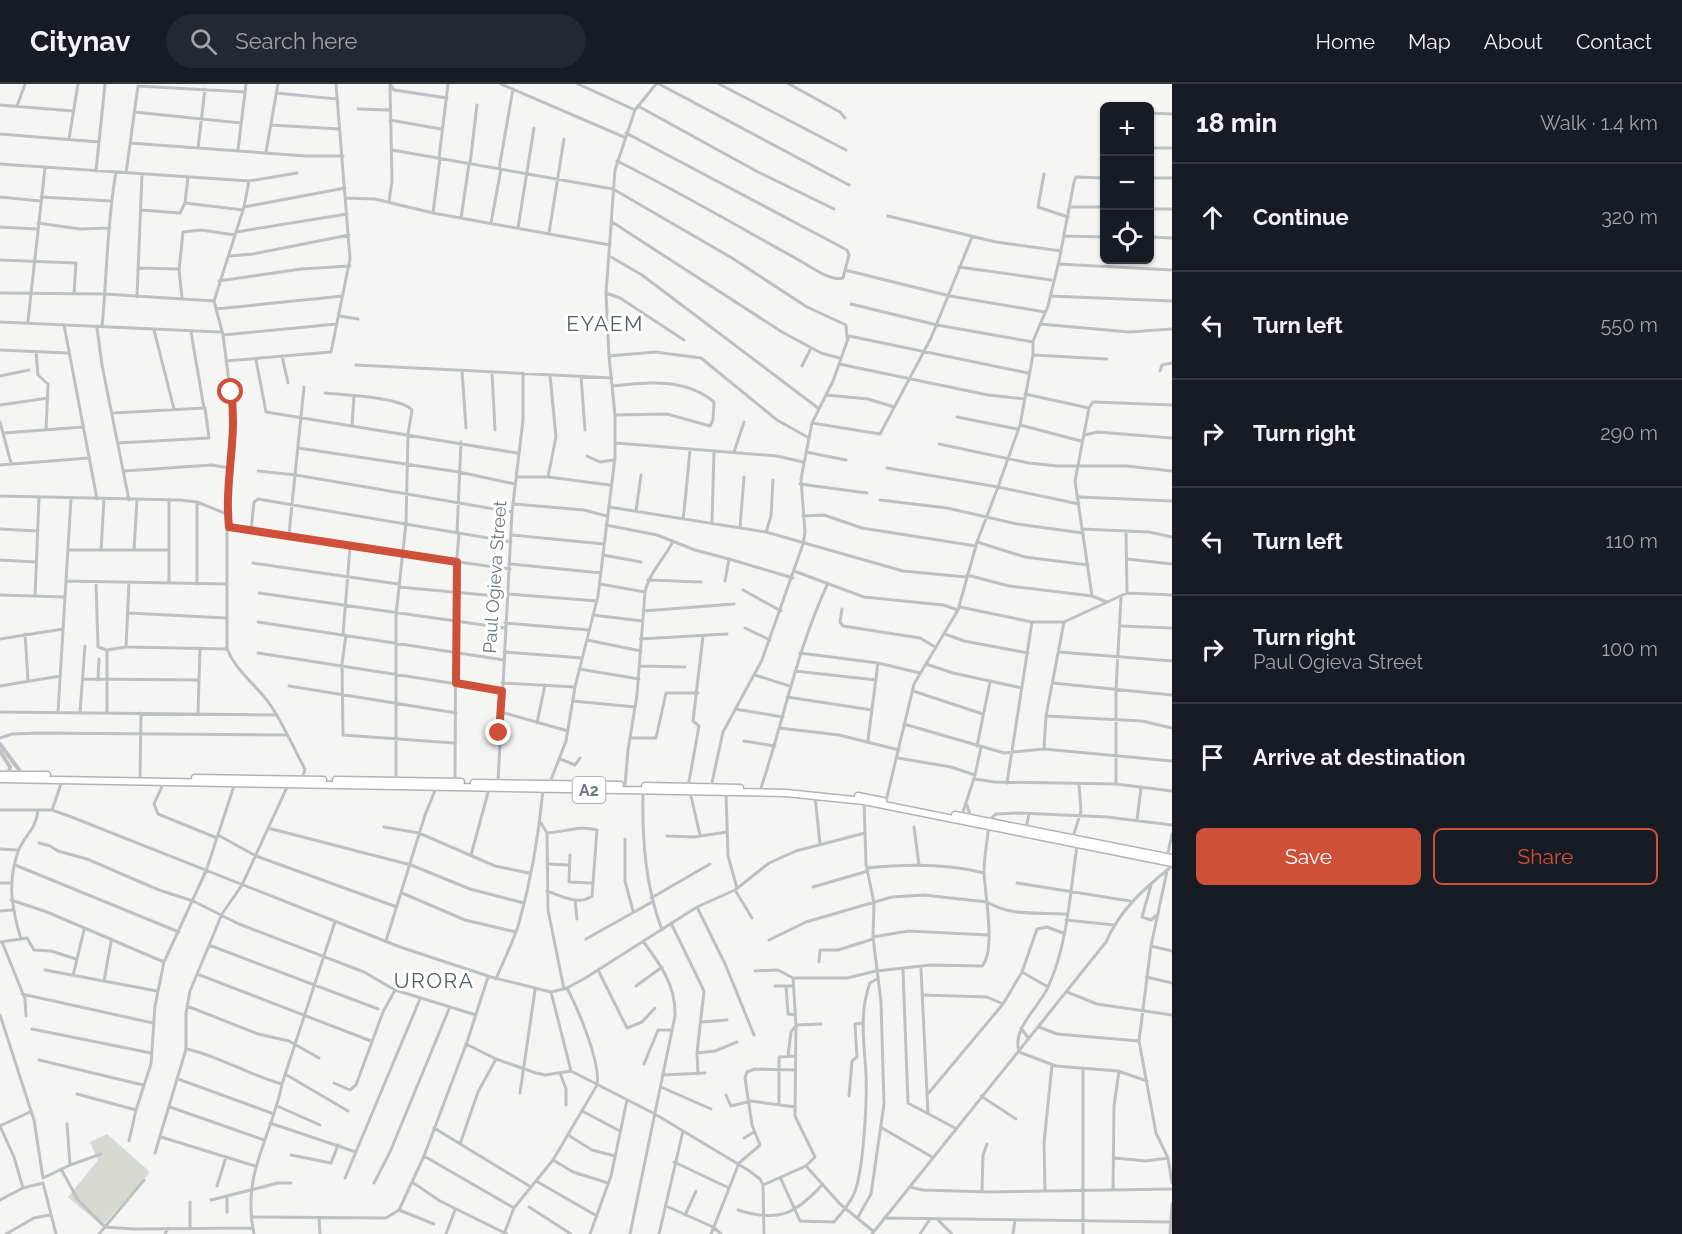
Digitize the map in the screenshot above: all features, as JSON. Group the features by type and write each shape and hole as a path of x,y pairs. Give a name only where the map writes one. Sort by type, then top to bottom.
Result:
{"highway":[{"name":"A2","path":"0,777 9,774 23,774 455,782 643,790 711,787 761,788 852,795 988,823 1026,828 1075,841"},
{"name":"A2","path":"0,777 489,788 626,785 814,796 864,801 988,823 1166,858 1172,865"}],"street":[{"path":"17,106 25,84"},
{"path":"69,140 78,84"},
{"path":"96,171 105,84"},
{"path":"238,150 246,84"},
{"path":"266,152 278,84"},
{"path":"226,361 331,352 350,266 336,84"},
{"path":"433,213 448,84"},
{"path":"501,84 625,135 847,250 849,255 841,280 814,268 710,209 617,161"},
{"path":"578,84 635,111"},
{"path":"648,84 656,85 849,185"},
{"path":"719,84 846,150"},
{"path":"789,84 840,112 845,118"},
{"path":"126,173 138,85 245,92"},
{"path":"390,85 398,91 447,98"},
{"path":"389,202 392,150 390,85"},
{"path":"496,979 516,932 524,903 546,787 560,759 568,732 575,687 597,601 616,443 606,293 611,257 613,189 617,161 625,135 638,106 656,85"},
{"path":"198,148 205,89"},
{"path":"491,223 513,89"},
{"path":"276,93 337,99"},
{"path":"0,105 73,111"},
{"path":"461,218 477,105"},
{"path":"638,106 763,174 834,209"},
{"path":"358,109 390,110"},
{"path":"134,112 241,123"},
{"path":"1154,113 1172,114"},
{"path":"390,120 442,129"},
{"path":"271,124 339,129"},
{"path":"518,228 534,128"},
{"path":"0,134 99,142"},
{"path":"549,233 564,139"},
{"path":"130,143 343,156"},
{"path":"1154,148 1172,148"},
{"path":"392,150 613,189 732,258 807,307 846,325 847,338 826,395 812,423 803,462 801,484 803,544 770,640 723,732 711,787"},
{"path":"0,164 249,181 297,172"},
{"path":"28,322 45,168"},
{"path":"116,172 111,201 105,294 100,327 102,365 114,413 129,500"},
{"path":"137,297 142,174"},
{"path":"1044,174 1038,207 1068,217"},
{"path":"141,210 180,213 185,203 188,177"},
{"path":"886,801 913,690 920,673 959,609 976,544 1019,427 1033,355 1033,342 1050,296 1052,280 1065,236 1076,177 1100,178"},
{"path":"1154,178 1172,178"},
{"path":"249,181 244,208 214,301 222,334 235,428 229,468 225,618 227,649 232,663 261,693 277,715 305,769 302,780"},
{"path":"185,203 244,208 345,188"},
{"path":"0,196 111,201"},
{"path":"346,198 362,197 433,213 610,245"},
{"path":"1071,207 1100,207"},
{"path":"1154,209 1172,209"},
{"path":"182,298 178,270 184,231 236,233 347,214"},
{"path":"888,216 972,237 1061,251"},
{"path":"611,222 770,325 811,348 839,358"},
{"path":"38,223 80,229 110,228"},
{"path":"0,226 37,229"},
{"path":"229,256 263,252 349,235"},
{"path":"1065,236 1100,237"},
{"path":"812,423 879,434 937,325 972,237"},
{"path":"1154,237 1172,238"},
{"path":"611,257 642,275 818,408"},
{"path":"0,260 76,263 74,294"},
{"path":"1058,264 1172,270"},
{"path":"219,281 350,266"},
{"path":"959,267 1052,280"},
{"path":"138,268 178,270"},
{"path":"845,270 950,296 1045,312"},
{"path":"0,292 105,294 214,301"},
{"path":"606,293 620,298 684,340"},
{"path":"216,309 343,296"},
{"path":"1050,296 1172,301"},
{"path":"851,304 937,325 1033,342"},
{"path":"340,316 358,319"},
{"path":"0,322 222,334 337,324"},
{"path":"1040,324 1129,332 1172,329"},
{"path":"64,325 97,499"},
{"path":"154,330 174,410"},
{"path":"118,442 207,439 209,436 191,332"},
{"path":"847,338 855,336 1028,373"},
{"path":"802,366 811,348"},
{"path":"0,350 68,353"},
{"path":"36,352 38,375 47,381 46,430"},
{"path":"609,357 655,352 701,358 777,420 809,438"},
{"path":"1033,355 1107,359"},
{"path":"282,356 288,383"},
{"path":"256,360 264,411 517,453"},
{"path":"1160,371 1162,365 1172,363"},
{"path":"838,364 909,380 1024,399"},
{"path":"356,365 612,378"},
{"path":"0,376 29,370"},
{"path":"462,371 466,428"},
{"path":"492,372 495,430"},
{"name":"Paul Ogieva Street","path":"498,784 512,512 517,453 523,420 523,373"},
{"path":"548,477 556,436 550,375"},
{"path":"581,376 585,430"},
{"path":"613,386 666,383 698,392 714,402 713,420 710,426 667,414 615,415"},
{"path":"289,534 304,387"},
{"path":"326,393 382,399 410,407 412,414 408,434 406,523 396,615 398,704 396,782"},
{"path":"1025,394 1089,408"},
{"path":"826,395 868,399 895,407"},
{"path":"352,425 354,396"},
{"path":"0,405 48,398"},
{"path":"1092,596 1075,481 1089,408 1093,402 1172,405"},
{"path":"114,413 204,408"},
{"path":"957,417 1019,427 1081,441"},
{"path":"0,422 11,463"},
{"path":"734,452 744,422"},
{"path":"4,433 83,427"},
{"path":"1083,436 1098,432 1172,438"},
{"path":"455,782 457,502 461,442"},
{"path":"616,443 777,456 803,462"},
{"path":"939,444 1009,459 1057,466 1126,466 1172,471"},
{"path":"298,448 459,472 515,484"},
{"path":"683,519 690,473 690,449"},
{"path":"712,523 714,451"},
{"path":"807,452 846,460"},
{"path":"587,456 600,462 614,460"},
{"path":"0,465 89,458"},
{"path":"124,471 212,465 229,468"},
{"path":"887,468 1079,504"},
{"path":"258,471 296,475 512,512"},
{"path":"636,511 641,475"},
{"path":"516,477 548,477 610,485"},
{"path":"740,527 744,477"},
{"path":"766,532 771,516 773,480"},
{"path":"801,484 867,493"},
{"path":"0,496 104,500 169,499 197,502 228,514"},
{"path":"1079,497 1172,501"},
{"path":"35,596 39,498"},
{"path":"58,712 71,499"},
{"path":"169,499 169,584"},
{"path":"100,550 104,500"},
{"path":"134,550 137,500"},
{"path":"251,530 255,500 292,503 339,514 406,523 511,542"},
{"path":"880,500 947,507 1067,533 1126,531 1149,532 1172,537"},
{"path":"197,502 197,584"},
{"path":"513,504 584,510 607,516"},
{"path":"609,507 766,532 903,571 966,576 1009,586 1092,596 1107,602"},
{"path":"802,516 810,513 824,515 862,528 976,544 1025,557 1088,565"},
{"path":"606,525 673,541 793,578"},
{"path":"229,527 289,534 402,555 510,569"},
{"path":"0,529 37,531"},
{"path":"1126,531 1127,593"},
{"path":"512,536 604,544"},
{"path":"626,785 630,738 639,680 645,592 648,580 665,557 673,541"},
{"path":"350,546 342,664 343,735 454,744"},
{"path":"68,550 169,550"},
{"path":"603,555 641,562"},
{"path":"725,581 729,559"},
{"path":"1127,559 1172,564"},
{"path":"0,560 36,562"},
{"path":"253,563 458,592 597,601"},
{"path":"511,564 601,573"},
{"path":"794,571 864,597 943,605 1032,622 1064,622 1127,593 1172,595"},
{"path":"648,580 701,582"},
{"path":"67,581 226,584"},
{"path":"96,582 98,647 107,650 126,647 227,649"},
{"path":"126,647 129,582"},
{"path":"761,788 800,653 812,617 828,583"},
{"path":"600,584 645,592"},
{"path":"743,591 781,610"},
{"path":"259,593 396,615 505,628"},
{"path":"0,595 64,597"},
{"path":"1116,784 1116,690 1122,626 1120,605 1122,597"},
{"path":"1113,601 1120,605"},
{"path":"643,611 734,603"},
{"path":"842,609 840,622 843,626 920,638 935,647"},
{"path":"129,613 225,618"},
{"path":"593,615 642,621"},
{"path":"258,622 504,660"},
{"path":"1007,783 1032,622"},
{"path":"1044,749 1046,716 1064,622"},
{"path":"505,623 589,630"},
{"path":"1122,626 1172,628"},
{"path":"745,628 770,640"},
{"path":"0,639 63,629"},
{"path":"26,634 28,681"},
{"path":"640,639 727,634"},
{"path":"945,634 964,641 1028,653"},
{"path":"700,836 689,789 699,726 693,721 704,636"},
{"path":"586,640 640,651"},
{"path":"80,712 85,646"},
{"path":"198,713 200,648"},
{"path":"107,650 107,712"},
{"path":"504,652 582,658"},
{"path":"1059,652 1172,661"},
{"path":"258,653 342,664 502,691"},
{"path":"800,653 878,663 920,673"},
{"path":"98,680 99,659"},
{"path":"868,740 878,663"},
{"path":"926,664 990,682 1022,688"},
{"path":"640,666 685,667"},
{"path":"579,669 639,680"},
{"path":"795,671 876,680"},
{"path":"754,675 790,686"},
{"path":"0,686 60,676"},
{"path":"83,679 199,680"},
{"path":"961,816 975,777 983,714 990,682"},
{"path":"1053,682 1172,695"},
{"path":"502,683 575,687"},
{"path":"537,723 545,685"},
{"path":"289,686 456,713"},
{"path":"913,690 983,714"},
{"path":"630,738 656,738 666,693 698,693"},
{"path":"787,697 872,710"},
{"path":"573,701 635,707"},
{"path":"735,709 783,717"},
{"path":"0,712 277,715"},
{"path":"501,712 568,732"},
{"path":"140,777 141,713"},
{"path":"1046,716 1150,722 1172,728"},
{"path":"904,724 979,747 1010,753 1044,749 1172,761"},
{"path":"779,728 868,740 899,750"},
{"path":"0,738 19,733 286,735"},
{"path":"744,741 775,746"},
{"path":"0,744 23,774"},
{"path":"0,751 10,766 9,774"},
{"path":"560,759 575,765 580,758"},
{"path":"898,758 951,767 975,777 1007,783 1116,784 1172,791"},
{"path":"52,810 63,780"},
{"path":"163,782 154,804 158,814 217,836 256,856 397,907"},
{"path":"129,1140 143,1085 149,1072 157,991 164,962 206,871 235,783"},
{"path":"155,1153 186,1049 187,1006 197,974 222,914 242,885 288,785"},
{"path":"1019,1052 1017,1041 1021,1028 1048,987 1066,920 1075,841 1082,804 1079,785"},
{"path":"387,941 419,833 437,786"},
{"path":"471,855 489,788"},
{"path":"1137,820 1141,788"},
{"path":"643,790 645,863 652,900 663,930"},
{"path":"726,792 728,856 736,889 752,918"},
{"path":"814,796 820,844"},
{"path":"858,1217 871,1194 884,1104 881,1002 873,938 874,903 868,869 864,801"},
{"path":"967,803 971,818"},
{"path":"0,810 52,810 387,941 496,979 551,992 566,989 697,907 736,889 769,863 796,850 865,833"},
{"path":"21,939 12,910 9,883 18,850 33,830 38,810"},
{"path":"755,971 778,970 793,978 847,978 876,971 921,969 931,965 982,966 986,962 989,935 984,873 988,823 996,814 1080,816 1172,825"},
{"path":"1026,828 1029,814"},
{"path":"412,1182 456,1210 505,1234 514,1208 553,1160 597,1085 598,1076 586,1033 566,989 553,945 547,891 549,864 547,833 541,823"},
{"path":"384,827 419,833 495,866 529,873"},
{"path":"914,827 919,865"},
{"path":"268,828 411,865 470,889 524,903"},
{"path":"547,833 570,832 577,828 597,830 591,898 575,900 547,891"},
{"path":"667,836 700,836 727,832"},
{"path":"1162,873 1172,834"},
{"path":"625,839 625,881 633,911"},
{"path":"39,843 50,846 58,852 74,854 159,891 222,914 239,924 364,972 395,990 449,1009 476,1015"},
{"path":"0,849 18,850"},
{"path":"570,855 569,882 593,884"},
{"path":"549,864 569,865"},
{"path":"586,939 710,864"},
{"path":"15,865 179,932"},
{"path":"813,887 868,869 919,865 965,868 984,873"},
{"path":"806,1166 845,1208 873,1232 1106,942 1130,901 1172,865"},
{"path":"1167,870 1151,946 1139,1041 1156,1133 1168,1158 1172,1183"},
{"path":"0,883 9,883"},
{"path":"1017,883 1130,901"},
{"path":"1151,885 1142,917 1151,920 1157,915"},
{"path":"402,893 465,920 516,932"},
{"path":"769,940 806,922 904,896 987,902 998,909 1024,914 1066,914"},
{"path":"11,900 46,912 164,962"},
{"path":"575,900 577,919"},
{"path":"697,907 726,966 754,1035"},
{"path":"0,911 12,910"},
{"path":"1066,920 1114,925"},
{"path":"254,1234 251,1217 251,1189 255,1166 277,1106 285,1074 335,922"},
{"path":"671,923 702,983 702,1022 697,1053 698,1074"},
{"path":"927,1095 1003,1004 1022,972 1037,929 1047,927 1063,933"},
{"path":"73,976 84,930"},
{"path":"819,962 820,950 838,950 873,938 908,931 989,935"},
{"path":"26,1016 22,994 1,942 28,939 34,950 51,951 76,959"},
{"path":"104,981 111,941"},
{"path":"630,1234 672,1030 675,1000 662,967 643,941"},
{"path":"209,945 378,1010"},
{"path":"1151,946 1172,951"},
{"path":"636,986 662,967"},
{"path":"903,969 908,1103 955,1128"},
{"path":"921,969 928,1114"},
{"path":"45,970 157,991"},
{"path":"598,970 627,1028 642,1022 656,1008"},
{"path":"1022,972 1048,987"},
{"path":"197,974 264,1002 306,1015 371,1041"},
{"path":"251,1217 386,1218 399,1210 424,1156 489,976"},
{"path":"1146,977 1172,983"},
{"path":"788,1056 796,1025 793,978"},
{"path":"781,1179 800,1221 832,1222 845,1208 858,1185 866,1078 863,1023 868,988 870,983 877,979"},
{"path":"775,986 792,986"},
{"path":"786,986 788,1015 795,1015"},
{"path":"334,1083 350,1090 354,1088 371,1041 395,990"},
{"path":"520,1093 535,990"},
{"path":"551,992 571,1071"},
{"path":"1067,992 1097,1004 1172,1015"},
{"path":"786,994 793,993"},
{"path":"22,994 153,1023"},
{"path":"924,995 990,997 1003,1004"},
{"path":"345,1178 420,999"},
{"path":"787,1000 794,999"},
{"path":"187,1006 258,1034 295,1044 319,1058"},
{"path":"374,1183 449,1009"},
{"path":"0,1015 39,1140 43,1183 56,1234"},
{"path":"702,1022 727,1020"},
{"path":"796,1025 821,1023"},
{"path":"849,1096 852,1061 857,1058 856,1024 863,1023"},
{"path":"1040,1027 1057,1034 1139,1041"},
{"path":"1021,1028 1029,1040"},
{"path":"32,1029 151,1053"},
{"path":"644,1064 658,1030 672,1030"},
{"path":"763,1185 806,1166 814,1155 796,1120 793,1039"},
{"path":"697,1053 715,1051 737,1042"},
{"path":"466,1044 524,1070 545,1075 571,1071 655,1114 738,1164 760,1179 763,1185 764,1234"},
{"path":"186,1049 219,1058 254,1075 282,1084"},
{"path":"1019,1052 1052,1065 1119,1071 1146,1081"},
{"path":"779,1103 779,1057 795,1056"},
{"path":"460,1144 478,1092 496,1059"},
{"path":"39,1060 143,1085"},
{"path":"1045,1191 1044,1143 1052,1065"},
{"path":"711,1234 738,1164 760,1145 754,1132 751,1101 745,1078 747,1072 755,1069 795,1070"},
{"path":"1083,1069 1083,1234"},
{"path":"1113,1190 1114,1106 1119,1071"},
{"path":"560,1073 566,1089 566,1105"},
{"path":"663,1074 705,1073"},
{"path":"285,1074 348,1111"},
{"path":"178,1079 274,1113"},
{"path":"661,1087 711,1108"},
{"path":"77,1094 136,1110"},
{"path":"726,1095 731,1106 751,1101 779,1103 795,1107"},
{"path":"981,1095 1016,1119"},
{"path":"590,1234 608,1183 627,1100"},
{"path":"277,1106 320,1125"},
{"path":"170,1107 264,1140"},
{"path":"582,1111 620,1131"},
{"path":"23,1188 14,1157 0,1126 30,1112"},
{"path":"67,1124 70,1165"},
{"path":"270,1124 356,1152"},
{"path":"434,1128 531,1187"},
{"path":"882,1128 932,1158"},
{"path":"659,1234 683,1130"},
{"path":"744,1138 754,1132"},
{"path":"568,1135 592,1150 615,1156"},
{"path":"160,1137 255,1166"},
{"path":"982,1191 983,1155 987,1144"},
{"path":"291,1155 331,1163 338,1145"},
{"path":"43,1178 101,1154"},
{"path":"424,1156 514,1208"},
{"path":"217,1186 226,1157"},
{"path":"1114,1158 1146,1161 1168,1158"},
{"path":"553,1160 578,1175 608,1183"},
{"path":"674,1162 729,1188"},
{"path":"61,1169 78,1200 105,1227 252,1228"},
{"path":"99,1234 144,1180"},
{"path":"536,1181 597,1216"},
{"path":"0,1200 23,1188 43,1183"},
{"path":"211,1200 278,1183 291,1183"},
{"path":"738,1210 763,1216 794,1210 823,1184"},
{"path":"909,1187 923,1190 982,1191 1172,1189"},
{"path":"685,1215 696,1191"},
{"path":"227,1197 227,1212"},
{"path":"190,1202 191,1226"},
{"path":"1170,1234 1172,1204"},
{"path":"666,1206 713,1227 720,1234"},
{"path":"529,1207 571,1234"},
{"path":"399,1210 434,1224"},
{"path":"446,1234 456,1210"},
{"path":"6,1234 34,1218 50,1215"},
{"path":"319,1218 320,1234"},
{"path":"884,1218 1172,1222"},
{"path":"920,1234 930,1219"},
{"path":"938,1220 952,1234"},
{"path":"1013,1234 1015,1220"},
{"path":"165,1234 168,1228"}],"shaded area":[{"path":"107,1134 150,1172 102,1226 68,1197 98,1160 90,1142"}],"district":[{"name":"EYAEM","path":"605,324"},
{"name":"URORA","path":"434,981"}],"route":[{"path":"231,392 235,428 227,485 229,527 289,534 303,539 457,562 456,683 502,691 499,733"}]}
